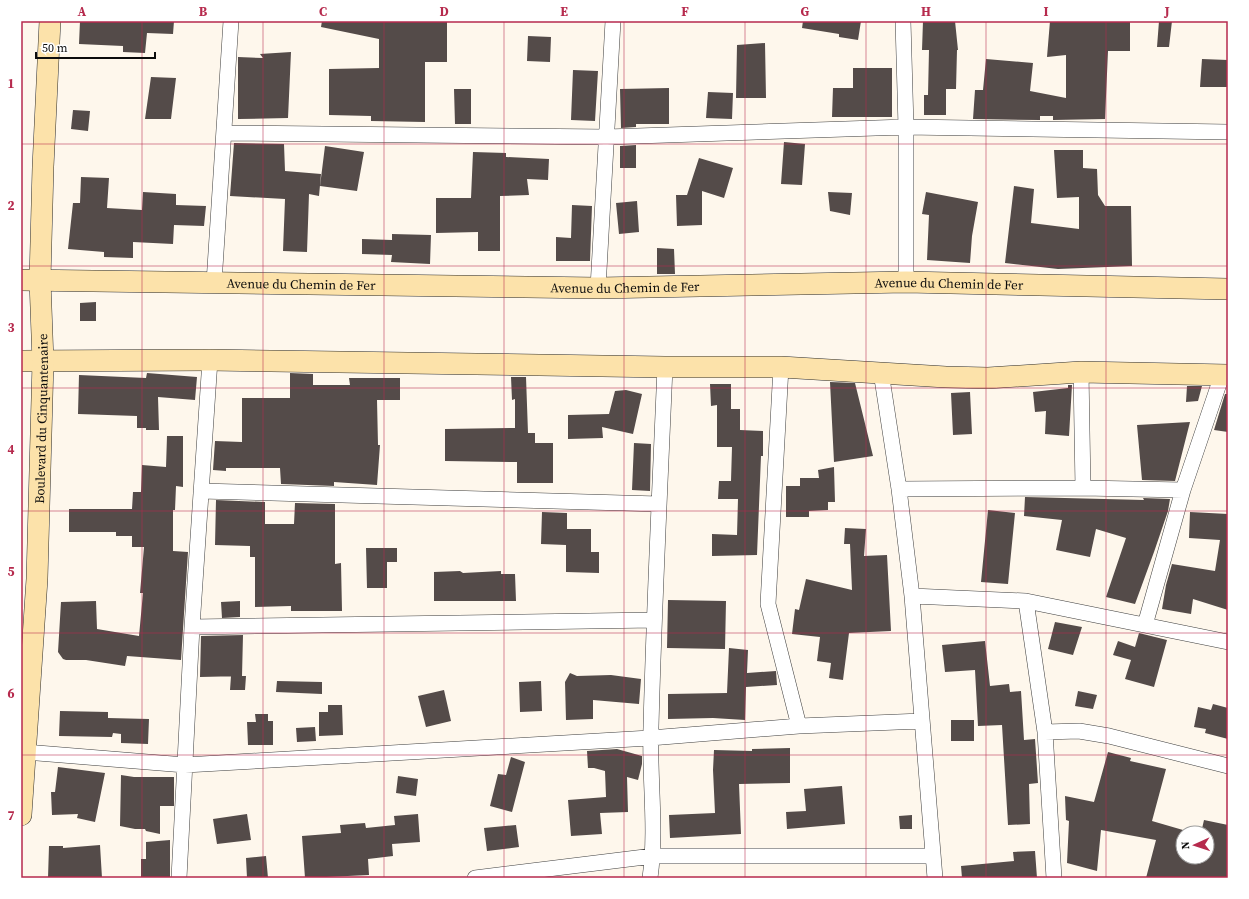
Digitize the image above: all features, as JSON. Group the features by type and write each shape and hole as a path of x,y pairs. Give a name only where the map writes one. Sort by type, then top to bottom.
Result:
{"street":[{"name":"Boulevard du Cinquantenaire","path":"21,815 37,579 43,362 31,280 43,167 50,21"},
{"path":"214,283 231,21"},
{"path":"598,288 614,21"},
{"path":"903,21 906,127 906,282"},
{"path":"224,133 607,137 906,127 1228,132"},
{"name":"Avenue du Chemin de Fer","path":"31,280 598,288 906,282 1228,289"},
{"path":"179,878 192,627 210,360"},
{"path":"21,361 210,360 665,367 781,367 946,377 988,378 1081,372 1225,375 1183,490 1145,625"},
{"path":"650,878 653,856 650,738 665,367"},
{"path":"781,367 768,604 799,726"},
{"path":"881,372 899,489 912,596 935,878"},
{"path":"1081,372 1083,488"},
{"path":"899,489 1083,488 1183,490"},
{"path":"201,491 659,504"},
{"path":"912,596 1026,601 1228,642"},
{"path":"1026,601 1045,732 1057,877"},
{"path":"192,627 654,620"},
{"path":"26,752 185,765 650,738 799,726 922,722"},
{"path":"1045,732 1079,731 1109,736 1228,766"},
{"path":"475,878 653,856 933,856"}],"building":[{"path":"80,21 174,21 173,34 147,33 145,53 123,52 123,46 79,44"},
{"path":"322,21 447,21 447,62 425,62 425,122 371,121 371,116 329,115 329,69 379,68 379,39 321,27"},
{"path":"803,21 861,21 858,40 839,37 839,34 802,28"},
{"path":"923,21 955,21 958,50 956,89 946,89 946,115 924,115 924,95 928,95 929,50 922,50"},
{"path":"1050,21 1130,21 1130,51 1108,51 1105,119 1053,120 1053,116 1040,116 1040,120 973,119 975,90 983,90 986,59 1033,63 1030,91 1066,98 1066,55 1047,57"},
{"path":"1159,21 1172,21 1169,47 1157,47"},
{"path":"528,36 551,37 550,62 527,61"},
{"path":"765,43 766,98 736,98 737,45"},
{"path":"291,52 288,118 238,119 238,57 263,58 260,54"},
{"path":"1202,59 1228,60 1228,87 1200,87"},
{"path":"853,68 892,68 892,117 832,117 833,88 853,88"},
{"path":"573,70 598,71 595,121 571,120"},
{"path":"151,77 176,78 171,119 145,119"},
{"path":"669,88 669,124 636,124 636,127 621,128 620,89"},
{"path":"454,89 471,89 471,124 455,124"},
{"path":"708,92 733,93 732,119 706,118"},
{"path":"73,110 90,111 88,131 71,129"},
{"path":"784,142 805,144 802,185 781,184"},
{"path":"234,143 284,144 285,171 321,174 319,196 309,194 307,252 283,251 285,199 230,196"},
{"path":"636,145 636,168 620,168 620,146"},
{"path":"325,146 364,152 357,191 320,186"},
{"path":"1054,150 1083,150 1083,168 1097,169 1098,195 1105,206 1131,206 1132,266 1058,269 1005,263 1014,186 1034,189 1031,223 1079,229 1079,197 1057,198"},
{"path":"473,152 506,153 506,157 549,159 548,180 527,179 529,195 500,196 500,251 478,251 478,232 436,233 436,198 471,198"},
{"path":"699,158 733,168 724,198 702,191 702,225 677,226 676,195 687,195"},
{"path":"81,177 109,178 107,208 142,210 143,192 176,194 176,205 206,206 204,226 174,225 173,244 133,242 133,258 104,257 104,252 68,249 73,203 80,203"},
{"path":"828,192 852,193 850,215 830,211"},
{"path":"926,192 978,202 972,236 970,263 927,260 929,215 922,214"},
{"path":"637,201 639,232 619,234 616,203"},
{"path":"572,205 592,206 590,261 556,261 556,237 571,238"},
{"path":"392,234 431,235 430,264 391,262 392,255 362,254 362,239 392,240"},
{"path":"657,248 674,249 675,274 657,274"},
{"path":"96,302 96,321 80,321 80,303"},
{"path":"147,373 197,377 195,400 158,397 159,430 137,428 137,416 78,414 79,375 146,378"},
{"path":"290,373 313,374 313,385 350,385 349,378 400,378 400,400 377,400 378,445 380,445 377,485 334,482 334,486 281,484 280,468 226,468 226,471 213,470 215,441 242,442 242,398 290,398"},
{"path":"511,377 526,377 528,433 535,433 535,443 553,443 553,483 517,483 517,462 445,461 445,429 515,428 515,399 512,400"},
{"path":"830,382 855,383 873,456 834,462"},
{"path":"710,384 731,384 731,409 740,409 740,430 763,431 763,456 761,456 757,555 712,556 712,534 737,535 738,499 718,499 719,481 731,481 732,447 717,447 717,405 711,406"},
{"path":"1068,385 1072,385 1069,436 1045,434 1046,411 1035,412 1033,392 1068,388"},
{"path":"1187,386 1202,386 1198,401 1186,402"},
{"path":"626,390 642,394 633,434 602,427 603,438 568,439 568,415 609,414 615,391"},
{"path":"970,392 972,434 953,435 951,393"},
{"path":"1225,394 1228,394 1228,432 1214,430"},
{"path":"1190,422 1175,481 1142,480 1137,425"},
{"path":"167,436 183,436 183,487 176,486 175,510 173,510 173,551 188,552 181,660 127,656 125,666 86,660 63,659 58,652 61,602 96,601 97,629 139,636 143,593 140,593 144,547 132,547 132,536 116,536 116,532 69,532 69,509 132,509 133,492 141,492 142,465 166,467"},
{"path":"634,443 651,444 650,491 632,490"},
{"path":"834,467 835,502 828,502 828,510 809,511 809,517 786,517 786,486 800,486 800,478 819,478 818,470"},
{"path":"1025,497 1144,500 1143,498 1170,499 1168,511 1135,604 1106,597 1126,538 1096,529 1090,557 1056,550 1062,520 1024,516"},
{"path":"216,500 265,502 265,524 294,524 295,503 335,504 335,564 341,563 342,611 291,611 291,606 255,607 255,557 250,557 250,546 215,545"},
{"path":"988,510 1015,513 1008,584 981,582"},
{"path":"542,512 567,513 567,529 591,529 591,552 599,552 599,573 566,572 566,545 541,544"},
{"path":"1190,512 1228,514 1228,610 1193,599 1191,614 1162,609 1166,585 1172,564 1215,571 1220,540 1189,538"},
{"path":"845,528 866,529 864,556 887,555 891,631 849,633 843,680 829,678 831,663 817,661 820,637 792,634 795,609 799,610 806,579 852,590 850,544 844,544"},
{"path":"366,548 397,548 397,562 387,562 387,588 367,588"},
{"path":"460,571 463,573 501,571 501,574 515,574 516,601 434,601 434,572"},
{"path":"668,600 726,601 725,649 667,648"},
{"path":"240,601 240,617 222,618 221,602"},
{"path":"1055,622 1082,627 1073,655 1048,649"},
{"path":"1139,633 1167,640 1154,687 1125,679 1131,660 1113,655 1118,641 1135,647"},
{"path":"243,635 242,676 200,677 201,636"},
{"path":"985,641 990,686 1009,684 1010,692 1021,691 1024,740 1035,739 1038,783 1029,784 1030,824 1008,825 1002,725 978,726 975,670 945,672 942,645"},
{"path":"729,648 748,650 747,673 776,671 777,685 746,687 745,720 713,718 668,719 668,694 727,693"},
{"path":"570,673 577,676 611,675 641,679 639,704 593,700 593,719 566,720 565,682"},
{"path":"231,676 246,676 245,690 230,690"},
{"path":"277,681 322,682 322,694 276,692"},
{"path":"541,681 542,711 520,712 519,682"},
{"path":"444,690 451,721 426,727 418,696"},
{"path":"1078,691 1097,695 1093,709 1075,706"},
{"path":"1213,704 1228,708 1228,739 1205,733 1206,729 1194,727 1198,707 1211,710"},
{"path":"328,705 342,705 343,735 319,736 319,712 328,712"},
{"path":"60,711 108,712 108,718 149,719 148,744 121,743 121,734 113,733 112,737 59,736"},
{"path":"255,714 268,714 268,721 273,721 273,745 248,745 247,722 256,722"},
{"path":"951,720 974,720 974,741 951,741"},
{"path":"315,727 316,741 297,742 296,728"},
{"path":"790,748 790,783 739,784 741,834 670,838 669,815 715,813 713,770 714,750 752,751 752,749"},
{"path":"617,749 642,756 642,764 638,780 627,777 628,812 600,813 602,834 571,836 568,800 606,797 605,771 588,768 587,751"},
{"path":"1108,752 1131,758 1130,761 1166,769 1152,821 1175,828 1175,865 1215,865 1215,825 1203,825 1204,820 1228,825 1228,878 1146,878 1156,840 1101,830 1097,871 1067,863 1069,821 1066,820 1065,796 1094,802"},
{"path":"511,757 525,762 512,812 490,806 498,774 506,775"},
{"path":"58,767 105,773 95,822 77,818 78,814 52,815 51,792 55,792"},
{"path":"121,775 134,777 174,777 174,806 160,806 160,834 146,831 145,829 120,826"},
{"path":"398,776 418,779 416,796 396,793"},
{"path":"842,786 845,824 787,829 786,812 806,811 804,789"},
{"path":"247,814 251,840 217,844 213,819"},
{"path":"418,814 420,842 392,844 393,856 368,859 369,875 305,878 302,836 341,833 340,825 365,823 366,828 395,825 394,816"},
{"path":"912,815 912,829 900,829 899,816"},
{"path":"516,825 519,847 487,851 484,828"},
{"path":"170,840 170,878 141,878 141,859 146,859 146,842"},
{"path":"100,845 102,878 48,878 49,846 63,846 63,848"},
{"path":"1035,851 1037,878 962,878 961,866 1014,861 1013,852"},
{"path":"266,856 268,878 247,878 246,858"}]}
